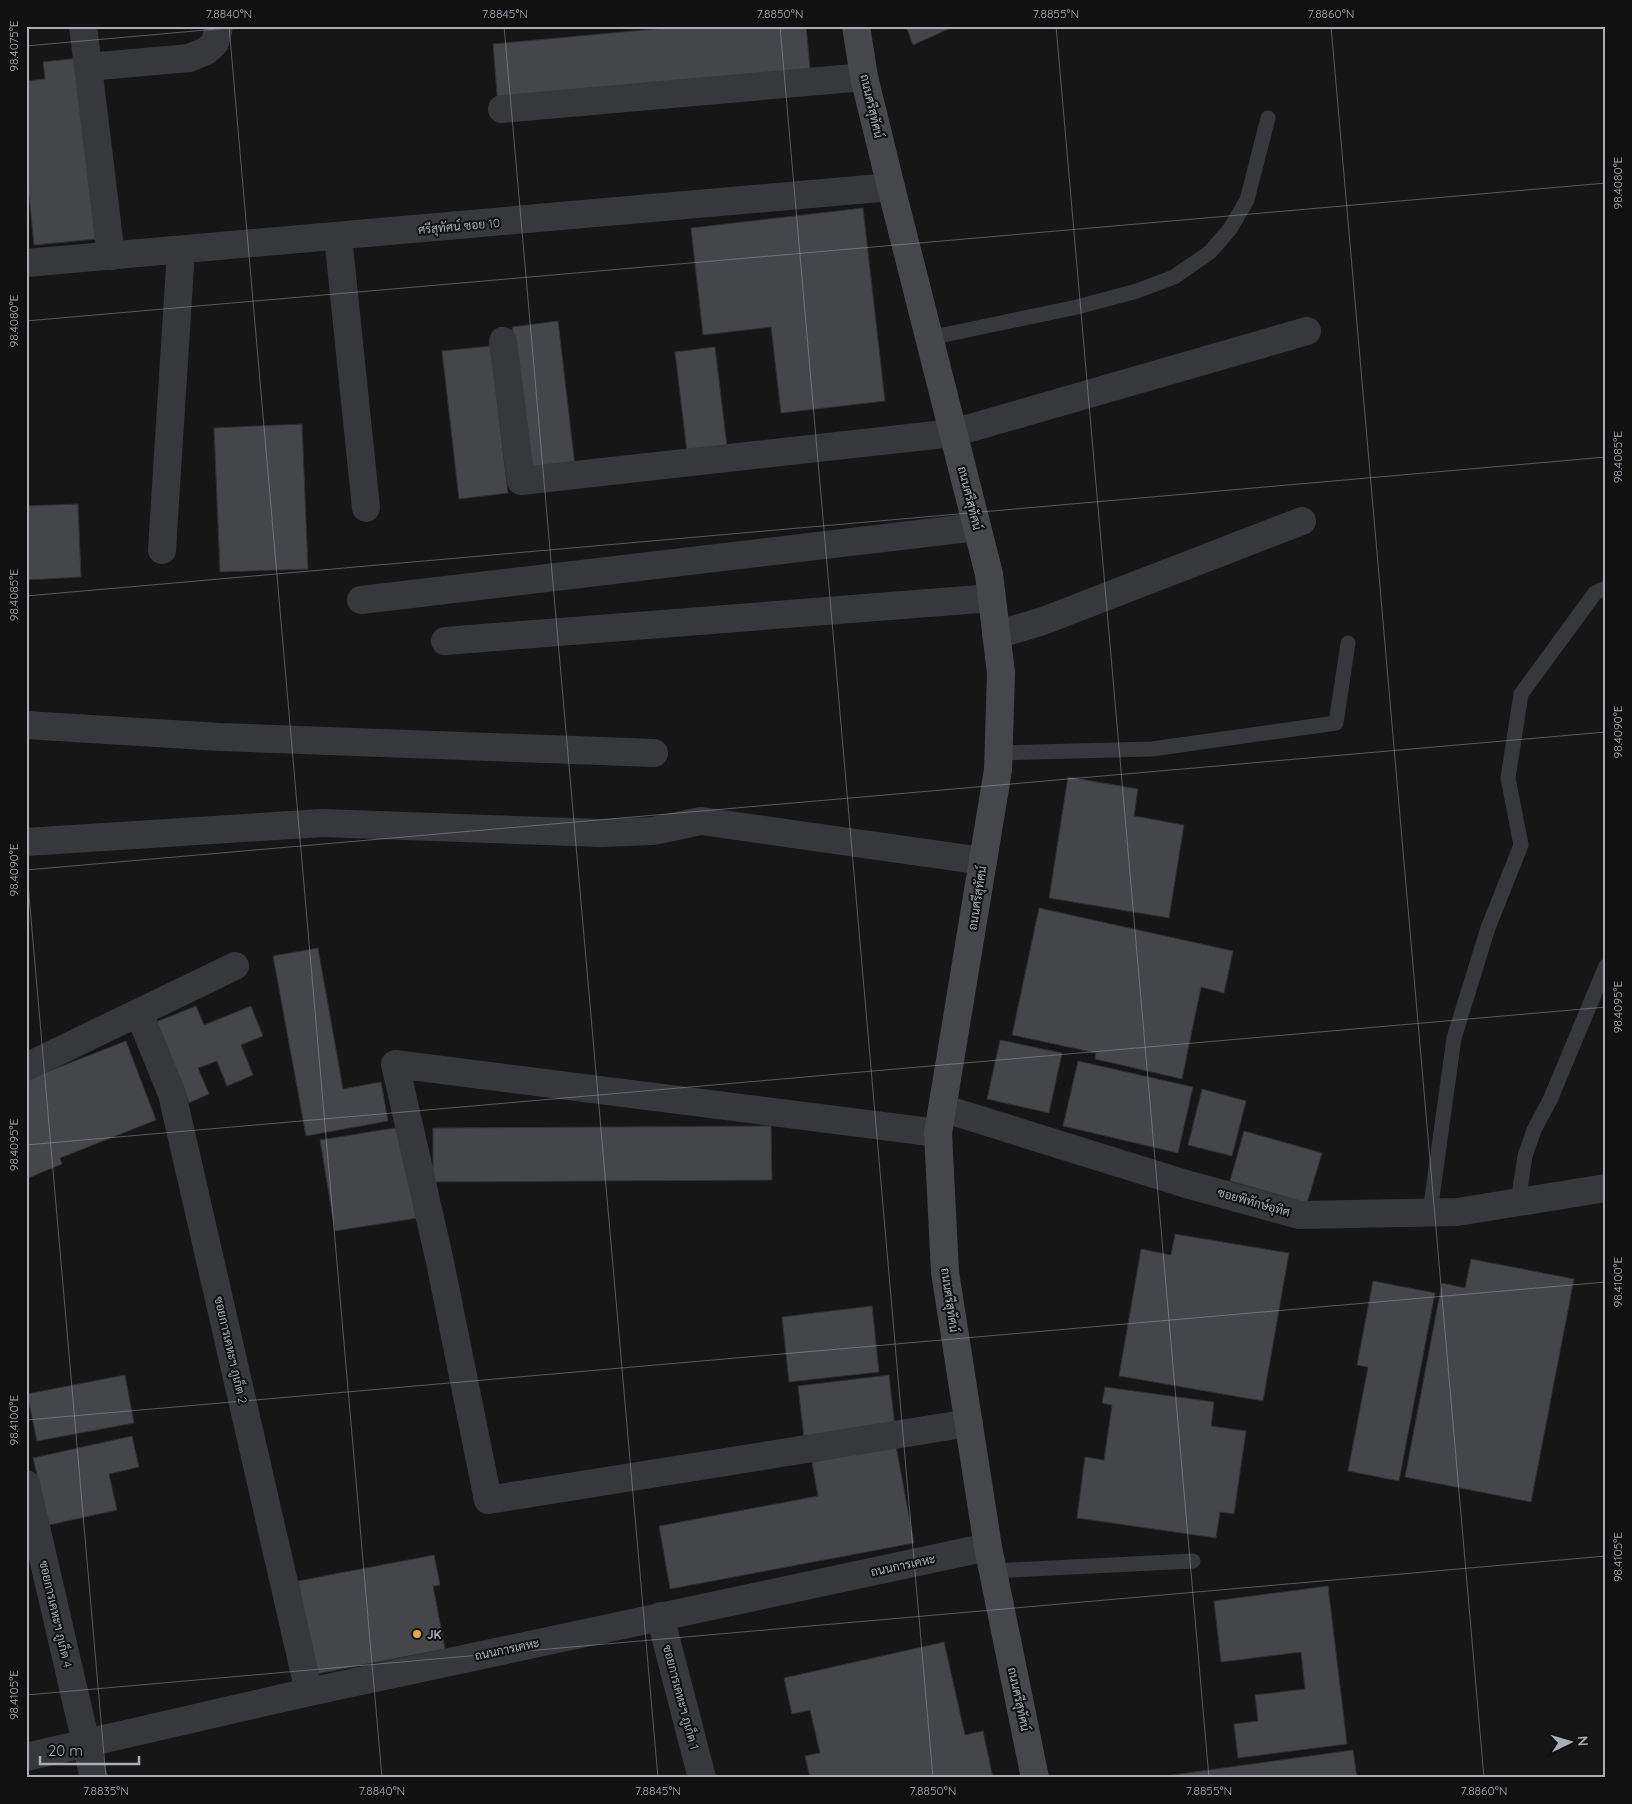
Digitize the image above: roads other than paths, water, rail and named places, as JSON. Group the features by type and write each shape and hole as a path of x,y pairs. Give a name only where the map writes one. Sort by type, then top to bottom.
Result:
{"street":[{"path":"83,26 111,256"},
{"path":"88,67 189,58 206,51 215,43 219,26"},
{"name":"ถนนศรีสุทัศน์","path":"856,26 864,77 989,574 1001,673 999,753 940,1121 945,1272 990,1559 1035,1778"},
{"path":"502,109 864,77"},
{"name":"ศรีสุทัศน์ ซอย 10","path":"26,263 891,187"},
{"path":"338,236 366,508"},
{"path":"162,550 181,250"},
{"path":"503,341 521,481 953,433 1306,331"},
{"path":"996,635 1043,622 1302,521"},
{"path":"361,600 977,527"},
{"path":"445,641 992,598"},
{"path":"26,725 220,737 654,753"},
{"path":"26,842 322,823 601,833 653,831 701,821 983,861"},
{"path":"26,1066 235,966"},
{"name":"ซอยการเคหะฯ ภูเก็ต 2","path":"139,1013 172,1094 309,1692"},
{"name":"ซอยพิทักษ์อุทิศ","path":"969,1423 488,1500 440,1262 395,1064 940,1121 1299,1215 1457,1212 1606,1188"},
{"name":"ซอยการเคหะฯ ภูเก็ต 4","path":"26,1484 94,1778"},
{"name":"ถนนการเคหะ","path":"26,1757 309,1692 660,1616 990,1559"},
{"name":"ซอยการเคหะฯ ภูเก็ต 1","path":"660,1616 702,1778"}],"lane":[{"path":"929,338 1077,307 1137,291 1174,277 1210,252 1230,229 1247,200 1268,118"},
{"path":"1430,1212 1454,1038 1488,928 1521,845 1508,778 1521,694 1595,594 1606,588"},
{"path":"999,753 1152,749 1336,723 1348,642"},
{"path":"1518,1202 1525,1156 1534,1130 1550,1100 1606,966"},
{"path":"990,1559 1193,1561"}],"place":[{"name":"JK","path":"417,1634"}]}
